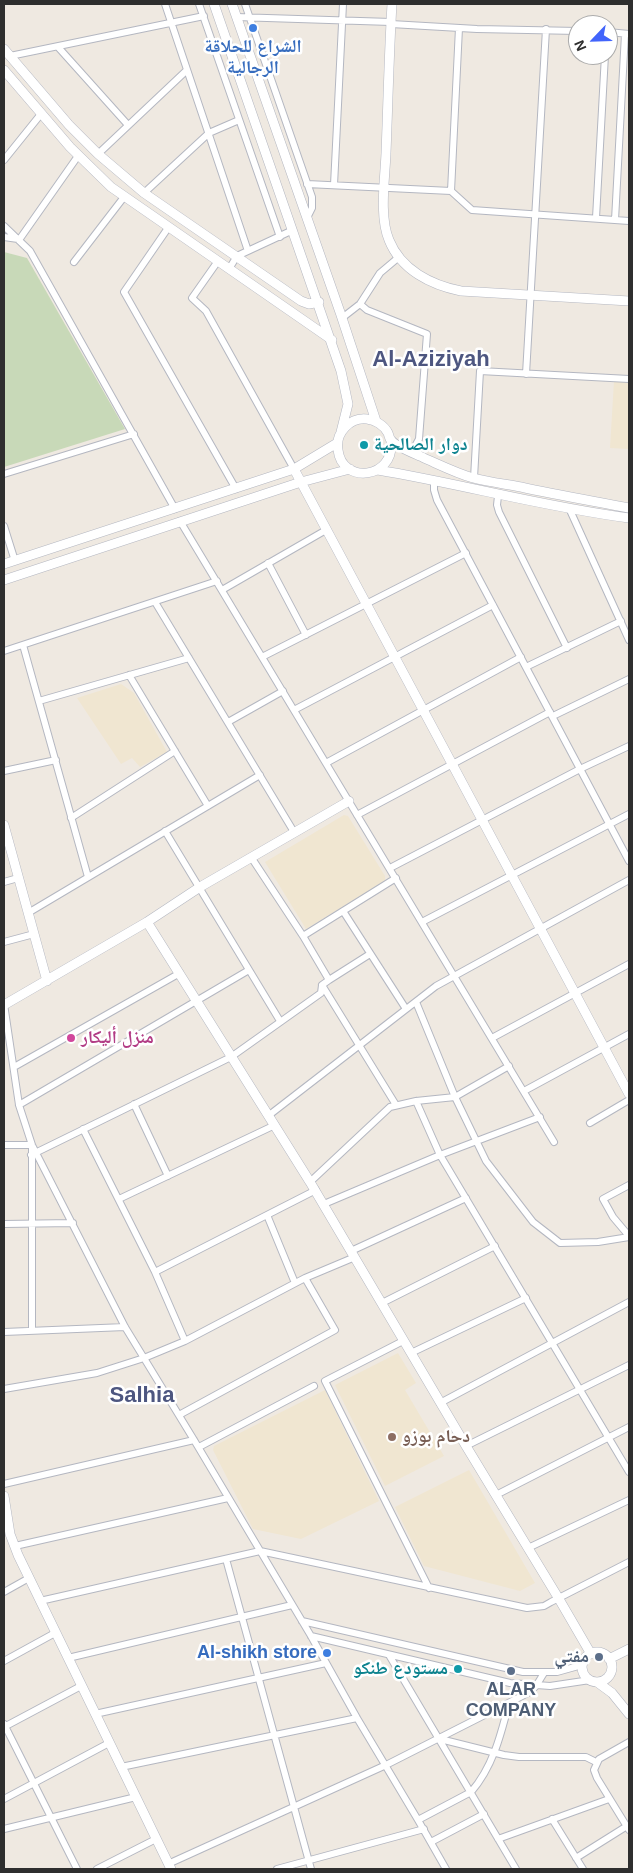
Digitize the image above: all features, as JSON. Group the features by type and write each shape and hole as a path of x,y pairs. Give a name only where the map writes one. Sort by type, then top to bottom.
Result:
{"street":[{"path":"165,4 248,251"},
{"path":"199,4 280,237"},
{"path":"214,4 342,371 347,395 347,410 337,443 340,458 350,469"},
{"path":"232,4 376,421"},
{"path":"245,4 313,204 307,218"},
{"path":"334,185 343,4"},
{"path":"392,4 384,187 387,232 389,240 399,257 419,275 448,288 629,301"},
{"path":"7,53 58,46 204,16"},
{"path":"236,17 342,20 459,28 568,30"},
{"path":"451,191 459,28"},
{"path":"526,374 546,29"},
{"path":"615,220 627,34"},
{"path":"58,46 128,126"},
{"path":"7,53 69,125 98,154 144,193 305,303 319,302"},
{"path":"596,218 604,65"},
{"path":"4,70 78,156 124,197 332,340"},
{"path":"98,154 187,70"},
{"path":"4,160 41,114"},
{"path":"144,193 208,133 239,120"},
{"path":"19,240 78,156"},
{"path":"307,184 451,191 472,210 629,221"},
{"path":"74,262 124,197"},
{"path":"4,226 30,250 175,509"},
{"path":"168,228 124,292 236,489"},
{"path":"229,269 237,256 293,230"},
{"path":"4,237 19,240"},
{"path":"342,318 360,304 380,273 399,257"},
{"path":"218,261 192,298 206,311 294,469 629,1094"},
{"path":"360,304 367,310 427,334 419,439 412,452"},
{"path":"474,478 480,371 629,379"},
{"path":"341,432 344,427 354,421 365,419 376,421 386,429 391,440 389,457 378,470"},
{"path":"4,474 134,434"},
{"path":"391,440 412,452 474,478 629,508"},
{"path":"4,564 294,469 337,443"},
{"path":"4,580 301,482 350,469 364,473 378,470 498,496 629,518"},
{"path":"434,481 437,500 629,861"},
{"path":"498,496 497,505 499,512 566,648"},
{"path":"570,508 629,640"},
{"path":"180,521 554,1142"},
{"path":"4,526 15,561"},
{"path":"222,590 326,530"},
{"path":"262,657 466,552"},
{"path":"268,563 306,634"},
{"path":"4,651 217,581"},
{"path":"155,602 294,832"},
{"path":"294,710 493,605"},
{"path":"526,667 621,621"},
{"path":"23,645 88,877"},
{"path":"326,763 521,657"},
{"path":"39,701 189,658"},
{"path":"129,675 208,806"},
{"path":"357,815 551,714 629,679"},
{"path":"228,722 283,691"},
{"path":"390,868 580,769 629,746"},
{"path":"71,818 175,751"},
{"path":"4,771 56,760"},
{"path":"28,913 260,775"},
{"path":"32,1331 34,1154 19,1105 4,1005 147,922 200,887 349,801"},
{"path":"422,922 629,814"},
{"path":"4,825 47,981"},
{"path":"165,832 280,1021"},
{"path":"251,857 329,980"},
{"path":"4,882 18,878"},
{"path":"302,936 396,878"},
{"path":"268,1116 436,986 629,880"},
{"path":"343,911 406,1009"},
{"path":"147,922 316,1190 440,1403 560,1598 591,1654"},
{"path":"4,942 34,934"},
{"path":"34,1154 231,1057 321,993 322,985 370,954"},
{"path":"492,1038 629,964"},
{"path":"19,1105 249,970"},
{"path":"14,1067 180,973"},
{"path":"322,985 396,1105"},
{"path":"416,1002 455,1096 490,1168 533,1222 560,1243 598,1242 629,1237"},
{"path":"524,1091 629,1034"},
{"path":"310,1182 390,1107 416,1101 455,1096 509,1066"},
{"path":"590,1123 629,1100"},
{"path":"416,1101 440,1155 629,1472"},
{"path":"134,1104 168,1176"},
{"path":"324,1204 440,1155 540,1117"},
{"path":"119,1199 275,1125"},
{"path":"83,1129 155,1272 185,1340"},
{"path":"4,1145 32,1144"},
{"path":"34,1154 73,1223 125,1327 199,1447 311,1636 446,1869"},
{"path":"629,1185 603,1199 613,1218 629,1237"},
{"path":"155,1272 316,1190"},
{"path":"4,1389 97,1373 144,1358 185,1340 466,1198"},
{"path":"267,1215 295,1283"},
{"path":"4,1224 73,1223"},
{"path":"382,1303 495,1246"},
{"path":"179,1415 335,1330 305,1278"},
{"path":"411,1353 526,1298"},
{"path":"440,1403 629,1302"},
{"path":"4,1332 125,1327"},
{"path":"404,1341 325,1381 429,1588"},
{"path":"466,1446 629,1365"},
{"path":"199,1447 314,1386"},
{"path":"496,1495 629,1427"},
{"path":"4,1484 194,1440"},
{"path":"4,1496 6,1526 29,1578 170,1867 295,1806 440,1739 528,1693 536,1686 544,1673"},
{"path":"15,1546 228,1498"},
{"path":"528,1548 629,1500"},
{"path":"40,1601 260,1551 527,1608 544,1606 629,1562"},
{"path":"226,1559 311,1869"},
{"path":"4,1592 29,1578"},
{"path":"68,1658 292,1605"},
{"path":"302,1621 512,1670 544,1673 582,1666"},
{"path":"4,1661 55,1633"},
{"path":"311,1636 510,1683 536,1686 563,1685 593,1681 604,1680 609,1676 612,1666 609,1659 601,1653 591,1654 584,1660 582,1666 584,1674 593,1681 612,1693 629,1714"},
{"path":"609,1659 629,1649"},
{"path":"389,1655 516,1869"},
{"path":"95,1714 326,1663"},
{"path":"77,1869 4,1726 81,1686"},
{"path":"418,1820 471,1792 495,1752 509,1703"},
{"path":"121,1768 357,1718"},
{"path":"440,1739 519,1757 586,1757 596,1762"},
{"path":"576,1858 628,1828 595,1774 594,1766 602,1757 629,1742"},
{"path":"4,1799 109,1743"},
{"path":"4,1829 136,1797"},
{"path":"498,1838 609,1798"},
{"path":"431,1842 484,1814"},
{"path":"552,1819 583,1869"},
{"path":"277,1869 424,1829"},
{"path":"96,1869 156,1839"}],"shaded area":[{"path":"614,381 629,382 629,449 610,448"},
{"path":"121,684 134,693 167,752 140,767 132,758 121,764 77,698"},
{"path":"344,815 348,816 385,876 385,881 306,929 265,862"},
{"path":"398,1353 416,1383 405,1390 444,1456 385,1486 335,1385"},
{"path":"325,1390 379,1501 301,1539 253,1529 213,1450 214,1446"},
{"path":"469,1470 535,1583 520,1591 424,1566 395,1507"}],"green space":[{"path":"4,252 27,258 125,429 4,467"}],"place":[{"name":"الشراع للحلاقة الرجالية","path":"253,28"},
{"name":"دوار الصالحية","path":"364,445"},
{"name":"منزل أليكار","path":"71,1038"},
{"name":"دحام بوزو","path":"392,1437"},
{"name":"Al-shikh store","path":"327,1653"},
{"name":"مفتي","path":"599,1657"},
{"name":"مستودع طنكو","path":"458,1669"},
{"name":"ALAR COMPANY","path":"511,1671"}],"district":[{"name":"Al-Aziziyah","path":"431,360"},
{"name":"Salhia","path":"142,1396"}]}
